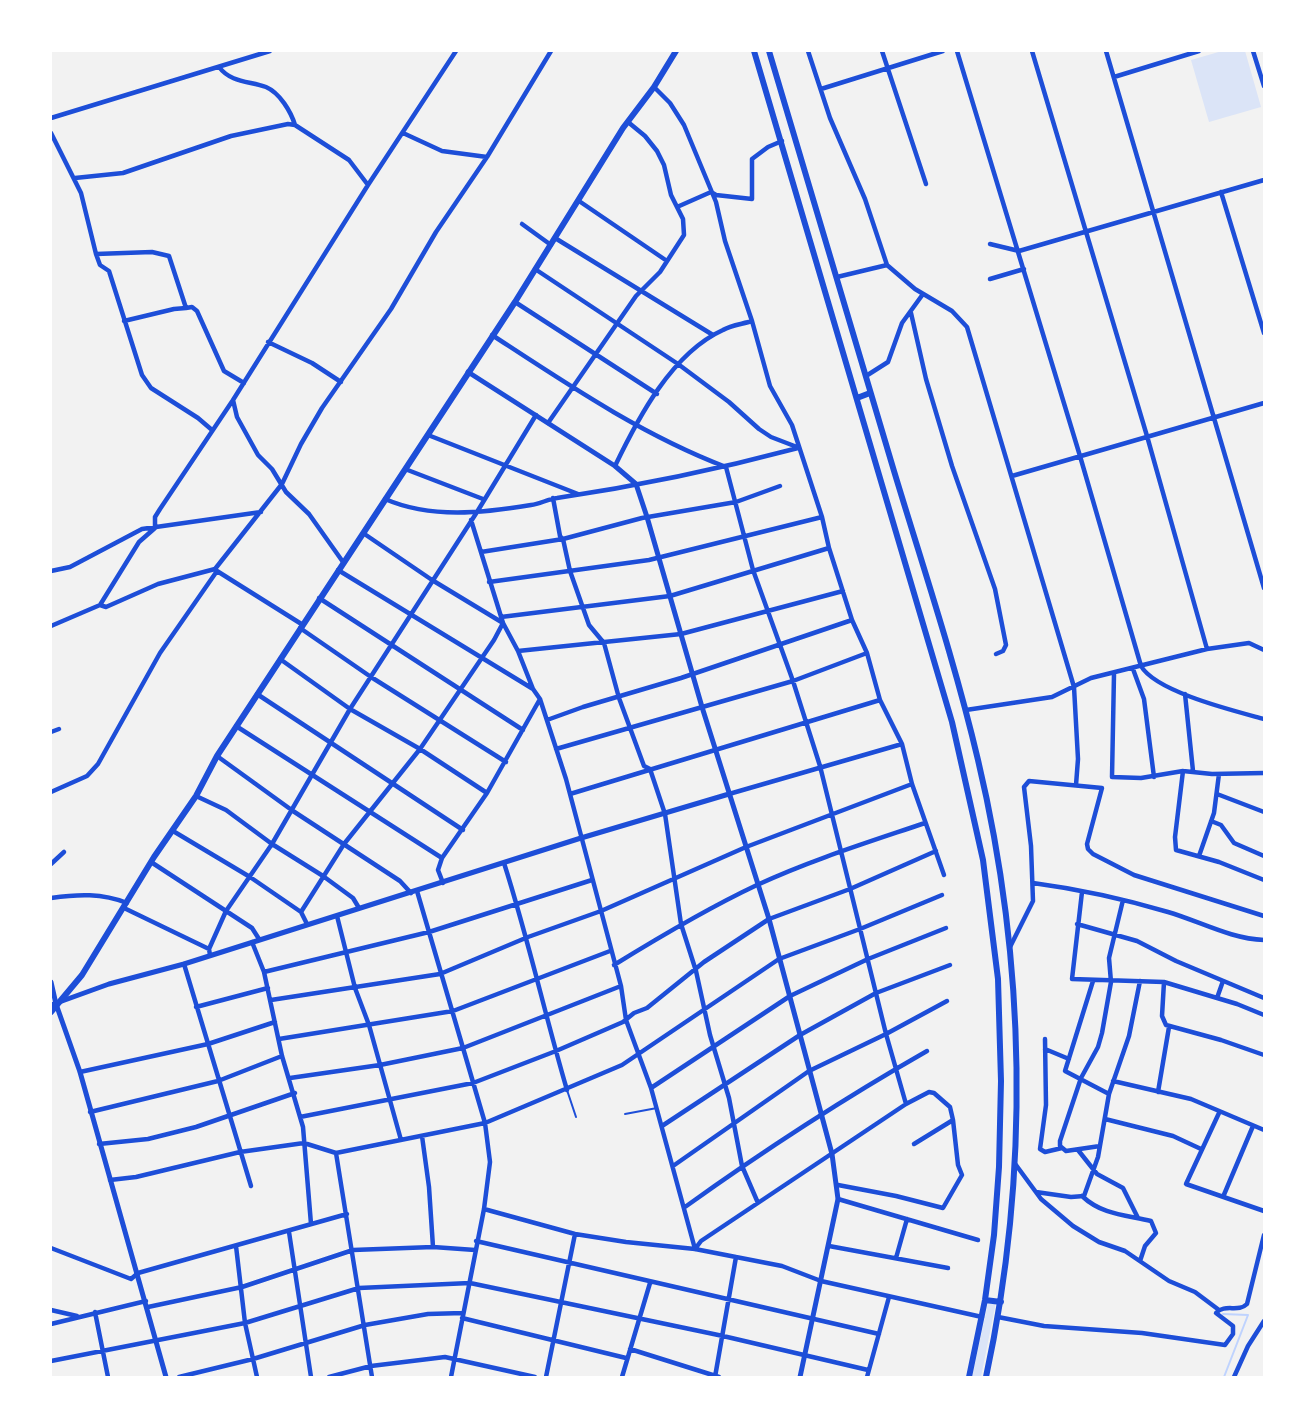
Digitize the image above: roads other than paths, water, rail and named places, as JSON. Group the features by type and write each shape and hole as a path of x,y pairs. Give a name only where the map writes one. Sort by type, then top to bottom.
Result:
{"main road":[{"path":"51,1012 54,1004 82,975 126,906 151,862 196,796 217,756 236,726 428,435 628,122 654,88 676,51"},
{"path":"754,51 952,722 983,860 995,943 998,979 1001,1081 999,1167 994,1235 985,1300 970,1377"},
{"path":"770,51 870,393 966,710 998,857 1010,947 1017,1080 1016,1165 1012,1216 1001,1302 986,1377"},
{"path":"857,398 870,393"},
{"path":"985,1300 1001,1302"}],"street":[{"path":"51,118 270,51"},
{"path":"51,626 100,605 138,542 155,528 158,513 233,400 368,185 456,51"},
{"path":"51,792 86,776 98,764 160,653 216,570 282,484 309,430 390,309 436,232 487,157 551,51"},
{"path":"808,51 830,118 865,199 887,265 922,294 952,311 964,322 1012,476 1074,687 1077,752 1076,785"},
{"path":"882,51 926,184"},
{"path":"822,89 943,51"},
{"path":"957,51 1019,251 1141,666 1157,682 1185,694 1264,719"},
{"path":"1032,51 1085,233 1148,436 1207,649"},
{"path":"1106,51 1264,588"},
{"path":"1114,77 1181,54 1199,51"},
{"path":"1253,51 1264,86"},
{"path":"220,67 230,77 264,87 273,92 292,115 295,125"},
{"path":"654,88 670,103 684,125 717,205 725,241 752,321 770,386 792,425 822,517 829,548 852,620 866,653 880,700 902,744 912,784 944,875"},
{"path":"548,422 641,291 667,261 684,235 685,227 671,195 664,165 657,151 645,136 628,122"},
{"path":"76,178 113,176 186,153 231,136 275,126 295,125 348,160 368,185"},
{"path":"51,132 76,178 96,254 100,265 108,270 142,375 151,388 198,418 212,430"},
{"path":"403,134 442,151 487,157"},
{"path":"711,192 716,195 752,199 752,158 768,147 782,141"},
{"path":"990,244 1019,251 1264,180"},
{"path":"677,207 711,192"},
{"path":"1222,192 1264,333"},
{"path":"579,201 667,261"},
{"path":"522,224 550,245"},
{"path":"555,238 713,335"},
{"path":"96,254 152,252 169,256 186,308"},
{"path":"837,277 887,265"},
{"path":"535,269 678,364 729,402 759,429 771,437 798,448"},
{"path":"990,279 1024,269"},
{"path":"866,376 888,362 902,323 911,313 922,294"},
{"path":"514,302 597,353 657,394"},
{"path":"124,321 174,309 192,307 197,311 224,371 244,382"},
{"path":"911,313 926,380 952,466 995,589 1006,645 1003,651 996,654"},
{"path":"615,466 636,424 678,364 703,341 713,335 724,329 752,321"},
{"path":"492,334 572,388 685,451 726,467"},
{"path":"268,342 312,364 341,382"},
{"path":"468,372 615,466 636,484 647,517 702,707 769,919 822,1113 838,1185 838,1199 829,1246 800,1377"},
{"path":"233,400 237,417 247,437 286,492 309,514 343,562"},
{"path":"1012,476 1264,402"},
{"path":"209,952 226,911 272,844 350,709 477,512 503,465 536,415"},
{"path":"428,435 580,495"},
{"path":"386,499 402,506 462,514 534,505 553,498 580,495 726,467 798,448"},
{"path":"726,467 753,570 778,644 793,681 820,766 886,1034 906,1104"},
{"path":"405,469 484,499"},
{"path":"481,552 564,539 647,517 736,502 780,486"},
{"path":"553,498 570,571 589,625 604,643 619,698 644,766 650,769 665,814 681,924 696,970 704,1010 726,1086 742,1166 758,1203"},
{"path":"51,571 70,567 142,529 261,512"},
{"path":"489,582 659,558 822,517"},
{"path":"471,520 503,623 518,652 532,688 540,699 570,794 620,986 626,1020 651,1088 695,1249"},
{"path":"363,534 432,580 503,623"},
{"path":"501,617 670,596 829,548"},
{"path":"100,605 106,607 158,584 216,570 371,677 441,719 506,762"},
{"path":"338,570 532,688"},
{"path":"518,652 681,634 843,591"},
{"path":"319,598 523,730"},
{"path":"546,720 693,674 852,620"},
{"path":"301,912 344,844 394,785 441,719 503,623"},
{"path":"966,710 1062,694 1091,678 1114,674 1207,649 1249,643 1263,649"},
{"path":"556,749 793,681 866,653"},
{"path":"280,659 350,709 420,749 487,793"},
{"path":"1133,669 1144,699 1154,777"},
{"path":"1114,674 1111,776 1114,778 1154,777 1183,771 1219,774 1264,773"},
{"path":"257,694 332,741 394,785 463,830"},
{"path":"1185,694 1193,771"},
{"path":"443,883 438,870 442,858 487,793 540,699"},
{"path":"570,794 880,700"},
{"path":"236,726 442,858"},
{"path":"51,732 59,729"},
{"path":"54,1004 109,984 184,964 209,952 252,942 581,838 820,766 902,744"},
{"path":"217,756 292,811 400,880 414,892 429,932 485,1123 490,1162 484,1209 476,1241 470,1283 451,1377"},
{"path":"1183,771 1176,848 1264,880"},
{"path":"1199,856 1211,821 1219,774"},
{"path":"1010,947 1034,901 1025,784 1029,781 1100,787 1102,790 1087,844 1090,852 1134,876 1264,916"},
{"path":"271,1000 440,974 528,937 601,911 746,847 832,816 912,784"},
{"path":"1217,794 1264,812"},
{"path":"196,796 226,810 272,844 323,876 353,898 359,908"},
{"path":"1211,821 1221,825 1234,843 1264,856"},
{"path":"614,964 681,924 758,885 841,852 925,823"},
{"path":"173,831 250,877 301,912 307,924"},
{"path":"51,864 64,852"},
{"path":"300,1116 473,1083 556,1051 626,1020 634,1013 647,1008 704,962 769,919 850,889 936,852"},
{"path":"151,862 252,928 259,939"},
{"path":"504,863 528,937 546,1015 568,1090"},
{"path":"264,972 429,932 592,880"},
{"path":"1033,883 1123,900 1168,912 1248,939 1264,940"},
{"path":"1082,892 1071,978 1073,980 1092,982 1164,982 1264,1015"},
{"path":"51,898 90,894 116,899 209,952"},
{"path":"110,1180 136,1176 240,1152 304,1143 336,1152 485,1123 568,1090 640,1055 780,959 942,895"},
{"path":"1062,1148 1060,1142 1082,1078 1098,1047 1107,1014 1111,982 1109,958 1123,900"},
{"path":"337,916 355,988 369,1025 401,1140"},
{"path":"1077,924 1115,933 1264,998"},
{"path":"651,1088 790,996 868,959 946,928"},
{"path":"252,942 264,972 282,1056 295,1093 300,1116 310,1224"},
{"path":"279,1039 453,1012 610,950"},
{"path":"184,964 251,1186"},
{"path":"662,1126 800,1036 876,994 950,964"},
{"path":"1082,1196 1100,1146 1109,1094 1128,1036 1140,981"},
{"path":"1217,998 1223,981"},
{"path":"51,982 54,1004 80,1072 99,1144 148,1307 166,1377"},
{"path":"1092,982 1066,1072 1082,1078 1109,1094"},
{"path":"1164,982 1162,1016 1164,1022 1169,1027 1221,1040 1264,1055"},
{"path":"290,1078 380,1064 463,1048 620,986"},
{"path":"196,1007 268,988"},
{"path":"673,1166 809,1071 886,1034 947,1001"},
{"path":"80,1072 208,1044 275,1022"},
{"path":"1158,1092 1169,1027"},
{"path":"1045,1039 1046,1105 1040,1149 1045,1152 1062,1148 1078,1150 1100,1146"},
{"path":"1045,1049 1069,1059"},
{"path":"685,1207 742,1166 822,1113 927,1051"},
{"path":"90,1112 218,1081 282,1056"},
{"path":"1113,1081 1190,1099 1219,1113 1264,1130"},
{"path":"695,1249 701,1242 906,1104 929,1092 934,1093 950,1106 954,1120 958,1164 962,1176 942,1208 896,1196 838,1185"},
{"path":"99,1144 148,1139 196,1127 229,1114 295,1093"},
{"path":"1219,1113 1186,1184 1264,1211"},
{"path":"1105,1119 1173,1136 1201,1149"},
{"path":"914,1144 954,1120"},
{"path":"1223,1197 1253,1126"},
{"path":"422,1136 429,1188 433,1246"},
{"path":"1078,1150 1099,1176 1123,1188 1138,1218"},
{"path":"336,1152 372,1377"},
{"path":"1016,1165 1041,1200 1072,1226 1099,1242 1125,1251 1182,1288 1195,1292 1218,1310"},
{"path":"1036,1192 1071,1197 1082,1196"},
{"path":"1082,1196 1090,1204 1107,1212 1151,1221 1156,1233 1145,1246 1140,1261"},
{"path":"838,1199 978,1240"},
{"path":"484,1209 575,1234 695,1249 782,1266 822,1281 982,1316"},
{"path":"51,1248 119,1276 132,1279 138,1273 289,1232 347,1214"},
{"path":"896,1258 907,1219"},
{"path":"289,1232 296,1270 304,1343 311,1377"},
{"path":"546,1377 575,1234"},
{"path":"1218,1310 1227,1307 1242,1308 1247,1304 1264,1235"},
{"path":"476,1241 879,1334"},
{"path":"236,1246 245,1323 256,1377"},
{"path":"148,1307 242,1287 353,1250 433,1246 475,1250"},
{"path":"829,1246 948,1268"},
{"path":"630,1349 716,1376 736,1257"},
{"path":"622,1377 626,1358 640,1320 650,1282"},
{"path":"51,1361 245,1323 359,1288 470,1283 723,1336 804,1357 868,1370"},
{"path":"867,1377 889,1297"},
{"path":"51,1324 146,1300"},
{"path":"51,1310 80,1316"},
{"path":"998,1317 1044,1326 1142,1333 1226,1346 1233,1334 1233,1326 1218,1316 1216,1313 1218,1310"},
{"path":"95,1312 108,1377"},
{"path":"179,1377 253,1359 365,1325 428,1314 462,1316 552,1341 626,1358"},
{"path":"1234,1377 1248,1346 1264,1321"},
{"path":"329,1377 371,1366 445,1358 535,1377"}],"lane":[{"path":"568,1090 576,1117"},
{"path":"625,1114 657,1108"}],"waterway":[{"path":"1223,1314 1248,1315 1224,1377"}]}
